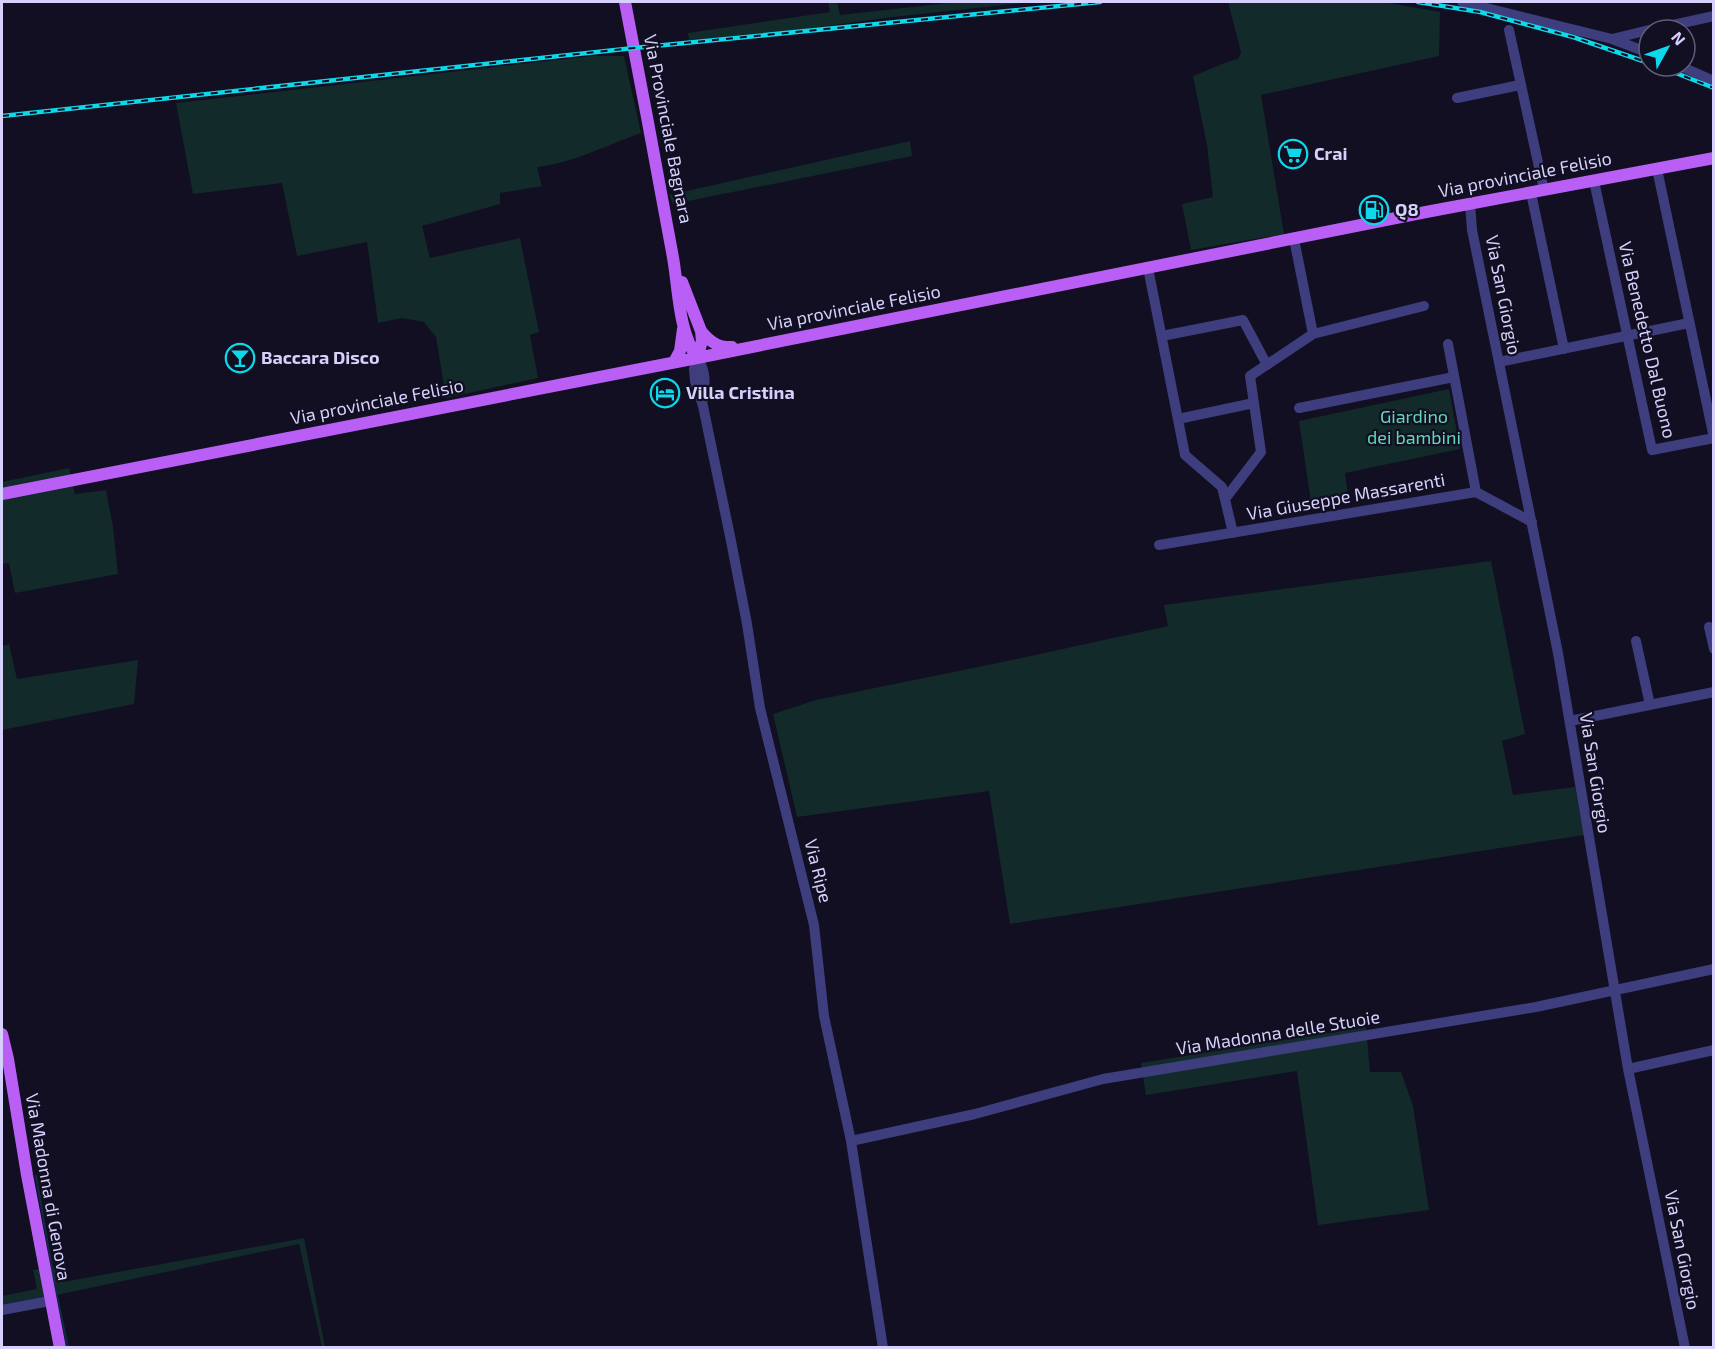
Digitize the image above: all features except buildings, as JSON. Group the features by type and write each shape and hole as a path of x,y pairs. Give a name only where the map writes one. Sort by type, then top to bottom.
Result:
{"main road":[{"name":"Via Provinciale Bagnara","path":"626,2 674,263 683,326 692,350 698,358"},
{"name":"Via provinciale Felisio","path":"2,494 1713,158"},
{"name":"Via Provinciale Bagnara","path":"674,263 701,331 702,341 698,358"},
{"name":"Via Provinciale Bagnara","path":"674,362 680,351 683,326"},
{"path":"701,331 716,345 726,348 757,346"},
{"name":"Via Madonna di Genova","path":"2,1034 60,1347"}],"street":[{"path":"1462,2 1612,39 1637,48"},
{"path":"1697,20 1713,16"},
{"path":"1509,30 1544,190"},
{"path":"1612,39 1637,33"},
{"path":"1697,74 1713,81"},
{"path":"1457,98 1520,85"},
{"path":"1657,169 1713,438"},
{"name":"Via Benedetto Dal Buono","path":"1594,181 1652,450 1713,438"},
{"path":"1531,193 1564,350"},
{"name":"Via San Giorgio","path":"1470,204 1470,214 1570,721 1628,1069 1684,1347"},
{"path":"1294,239 1313,334"},
{"path":"1148,268 1185,455 1222,487 1233,533"},
{"path":"1225,499 1261,452 1250,376 1313,334 1424,306"},
{"path":"1162,336 1243,320 1266,365"},
{"path":"1499,362 1689,323"},
{"path":"1448,344 1476,492 1532,522"},
{"name":"Via Ripe","path":"698,358 694,369 695,381 703,406 747,624 760,708 814,925 824,1016 851,1140 883,1347"},
{"path":"1299,408 1454,377"},
{"path":"1178,419 1254,403"},
{"name":"Via Giuseppe Massarenti","path":"1159,545 1476,492"},
{"path":"1709,627 1713,649"},
{"path":"1636,640 1650,705"},
{"path":"1570,721 1713,692"},
{"name":"Via Madonna delle Stuoie","path":"851,1140 975,1114 1103,1079 1536,1007 1713,969"},
{"path":"1628,1069 1713,1050"},
{"path":"2,1310 50,1301"}],"green space":[{"path":"828,2 837,2 840,15 957,2 1033,2 689,40 688,33 830,12"},
{"path":"1228,2 1383,2 1440,12 1439,56 1261,95 1284,234 1191,250 1182,204 1213,197 1207,145 1193,76 1238,59 1241,52"},
{"path":"593,56 624,56 641,133 577,158 537,167 542,186 500,193 500,204 422,226 430,258 520,238 539,332 530,335 538,378 446,398 436,337 424,322 402,318 378,323 367,242 297,256 282,183 193,194 176,103"},
{"path":"910,141 912,156 673,204 669,195"},
{"name":"Giardino dei bambini","path":"1449,389 1460,449 1345,473 1349,503 1312,509 1299,421"},
{"path":"69,468 75,494 106,490 118,574 15,593 9,563 2,564 2,482"},
{"path":"1491,561 1525,734 1502,741 1513,795 1575,787 1584,835 1010,924 989,791 797,817 773,714 816,700 1168,626 1164,605"},
{"path":"2,640 3,646 9,644 17,679 138,660 134,704 2,730"},
{"path":"1366,1027 1370,1072 1401,1072 1413,1106 1429,1210 1318,1225 1297,1071 1146,1095 1141,1063"},
{"path":"304,1238 325,1347 322,1347 299,1244 47,1297 2,1315 2,1296 37,1289 33,1270 60,1265 63,1282"}],"waterway":[{"path":"36,1176 68,1348"},
{"path":"2,1305 44,1297"}],"railway":[{"path":"2,116 634,48 1100,2"},
{"path":"1418,2 1480,12 1573,37 1637,59"},
{"path":"1689,78 1714,88"}],"place":[{"name":"Crai","path":"1293,154"},
{"name":"Q8","path":"1374,210"},
{"name":"Baccara Disco","path":"240,358"},
{"name":"Villa Cristina","path":"665,393"}]}
